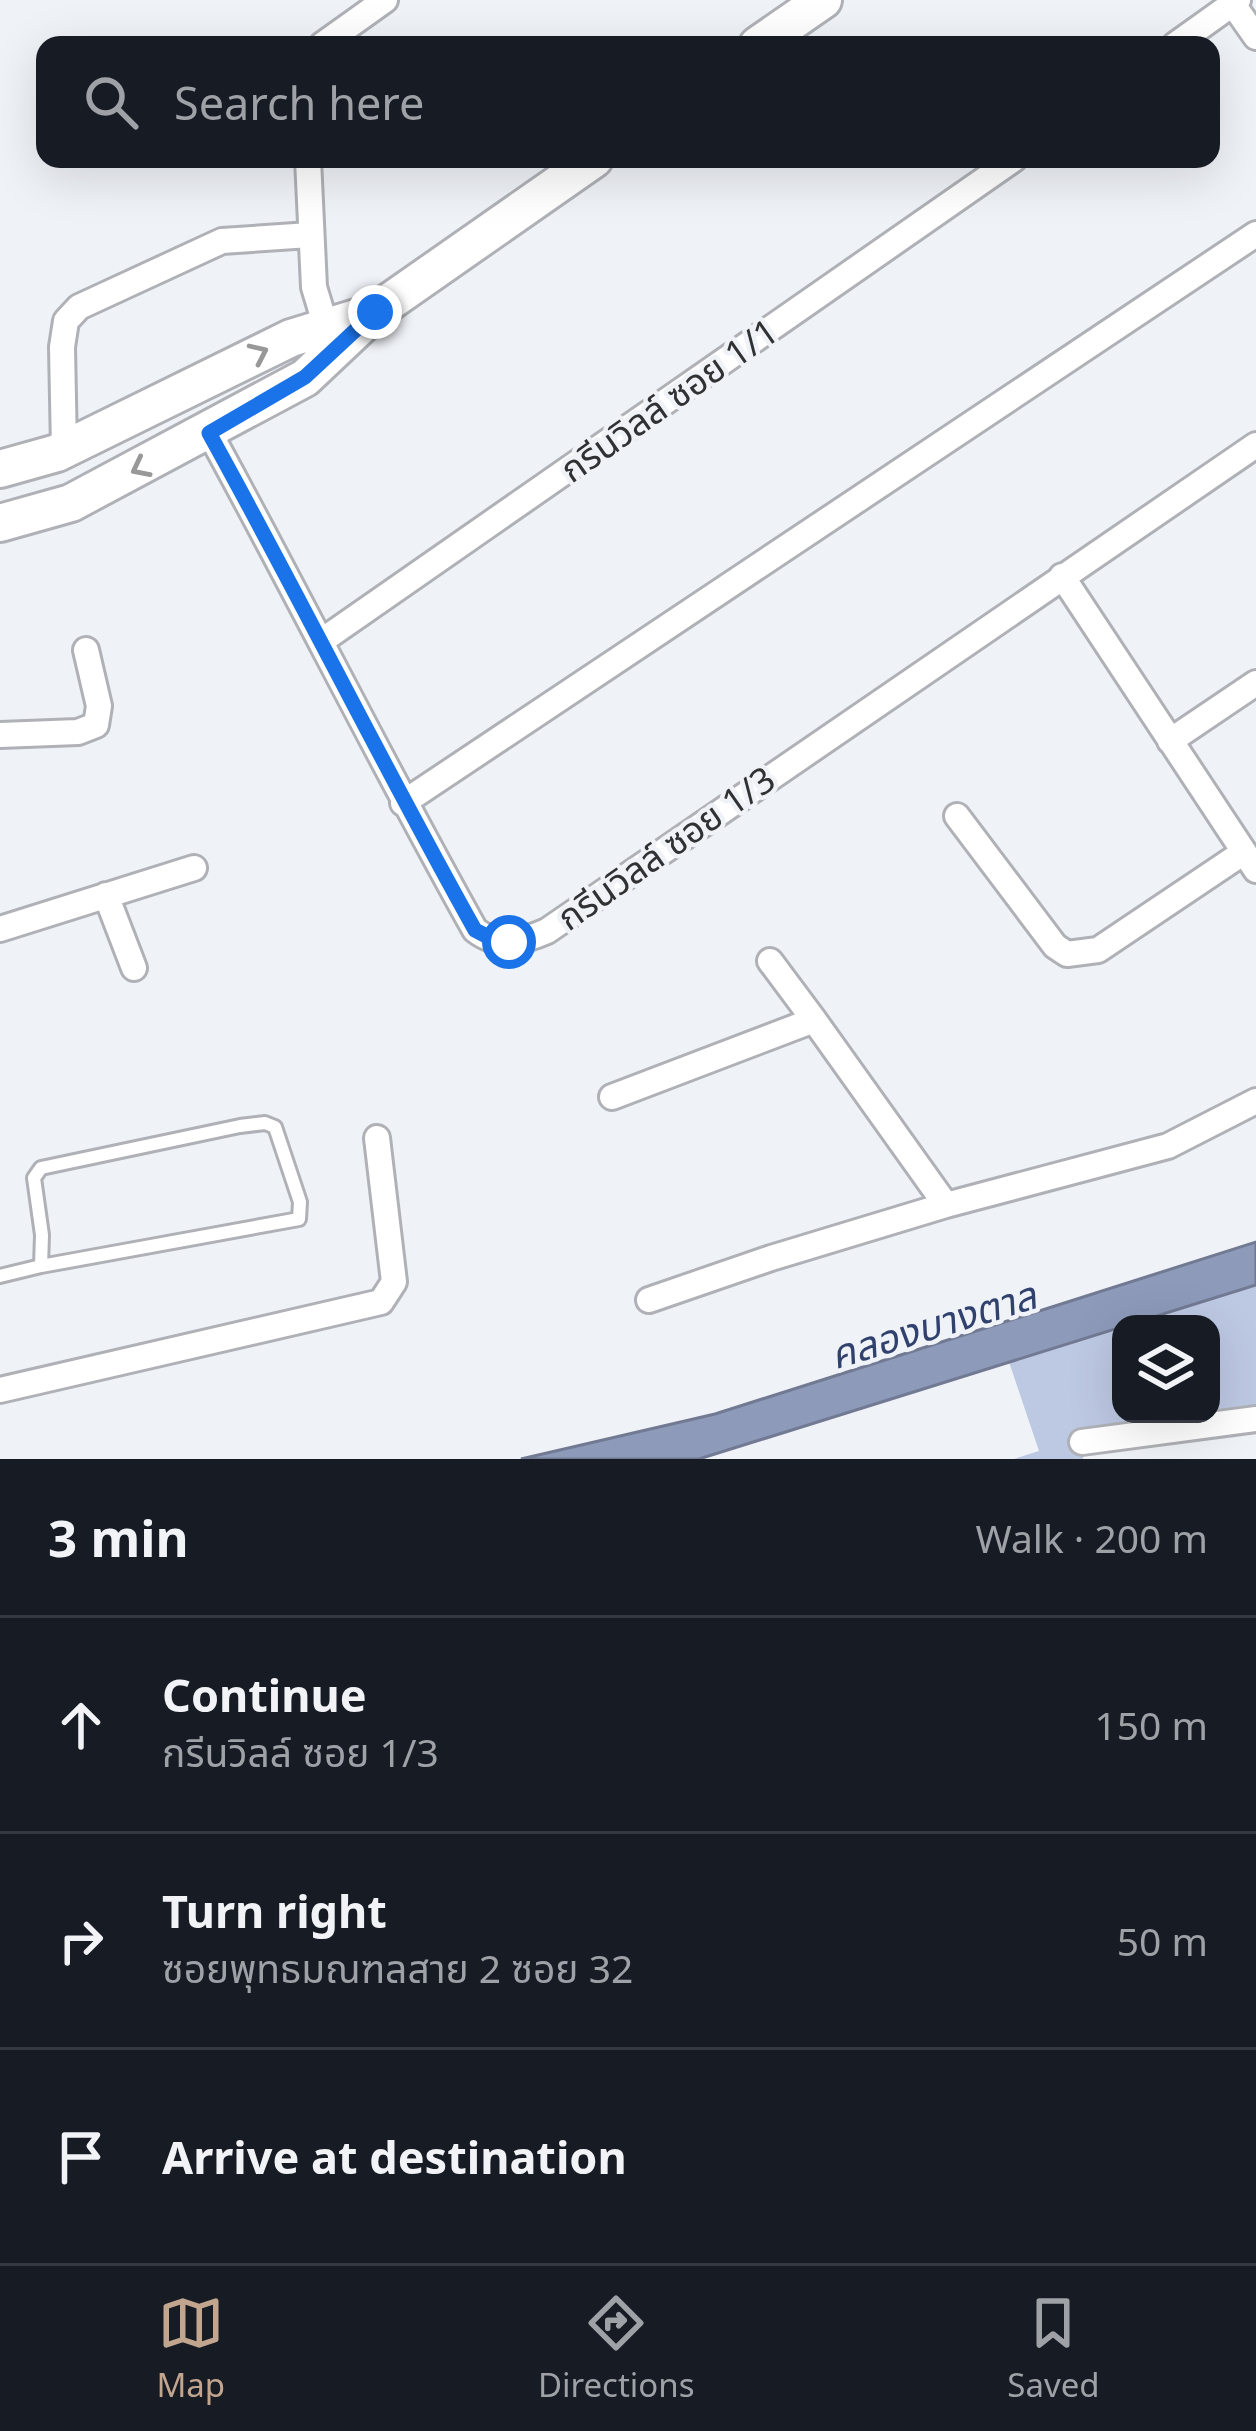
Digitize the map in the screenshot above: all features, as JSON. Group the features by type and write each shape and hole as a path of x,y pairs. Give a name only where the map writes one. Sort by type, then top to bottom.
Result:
{"street":[{"path":"335,36 385,0"},
{"path":"771,36 823,0"},
{"path":"1187,36 1234,1 1256,37"},
{"path":"308,168 314,287 326,327"},
{"path":"0,524 71,503 209,433 305,377 375,312 582,168"},
{"name":"กรีนวิลล์ ซอย 1/1","path":"323,640 1001,168"},
{"path":"404,803 1256,234"},
{"path":"64,449 62,347 66,321 79,307 222,241 310,235"},
{"path":"0,469 64,449 291,338 375,312"},
{"path":"186,387 209,433"},
{"name":"กรีนวิลล์ ซอย 1/3","path":"209,433 475,930 496,941 534,937 1256,445"},
{"path":"957,816 1055,946 1067,954 1099,950 1250,861 1062,576"},
{"path":"0,735 78,733 96,725 99,706 86,650"},
{"path":"1170,741 1256,682"},
{"path":"0,929 194,868"},
{"path":"106,895 134,968"},
{"path":"770,961 946,1205"},
{"path":"612,1097 814,1020"},
{"path":"649,1300 946,1205 1168,1146 1256,1101"},
{"path":"0,1390 380,1302 394,1282 377,1138"},
{"path":"1082,1442 1256,1419"}],"lane":[{"path":"0,1276 298,1219 300,1202 275,1127 265,1123 240,1126 41,1168 34,1178 41,1266"}],"shaded area":[{"path":"1256,1242 1256,1285 1160,1315 1112,1315 1112,1330 699,1459 521,1459 715,1414"},
{"path":"1256,1285 1256,1425 1083,1455 1083,1459 1014,1459 1039,1451 1009,1362 1112,1330 1112,1423 1220,1423 1220,1315 1159,1315"}],"route":[{"path":"375,312 305,377 209,433 475,930 509,942"}],"water label":[{"name":"คลองบางตาล","path":"933,1325"}]}
